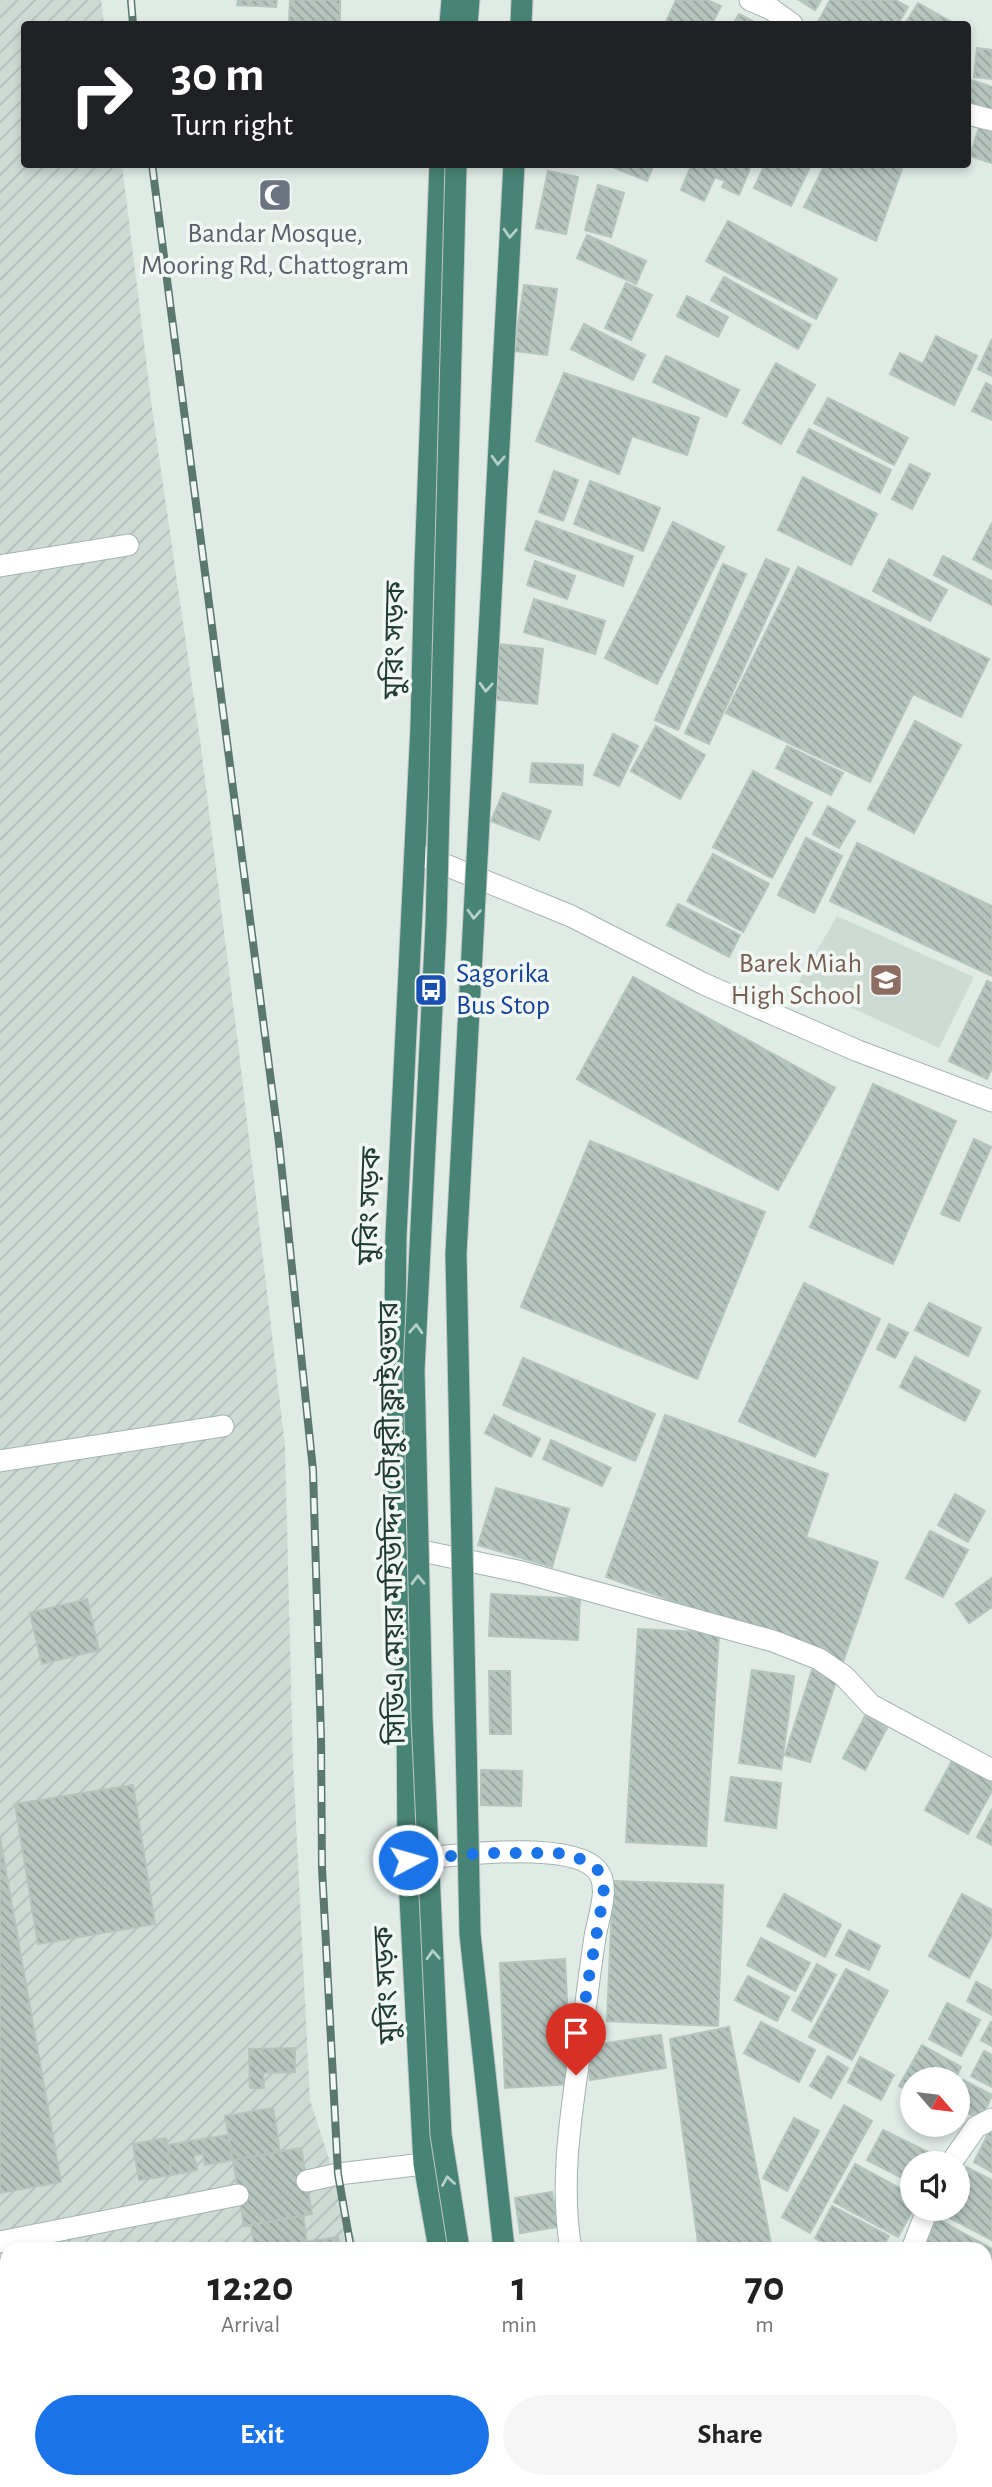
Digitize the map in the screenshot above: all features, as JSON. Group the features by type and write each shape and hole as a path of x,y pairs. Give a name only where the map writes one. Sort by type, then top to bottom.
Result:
{"highway":[{"path":"450,21 452,0"},
{"path":"467,21 469,0"},
{"path":"521,21 522,0"},
{"name":"মুরিং সড়ক","path":"438,2242 424,2164 408,1860 407,1695 394,1410 396,1236 416,853 440,168"},
{"name":"সিডিএ মেয়র মহিউদ্দিন চৌধুরী ফ্লাইওভার","path":"456,168 436,925 414,1370 422,1718 441,2134 458,2242"},
{"path":"503,2242 470,1934 456,1254 514,168"}],"street":[{"path":"750,0 771,9 788,21"},
{"path":"971,115 992,120"},
{"path":"0,566 128,545"},
{"path":"416,853 571,916 704,984 846,1046 992,1101"},
{"path":"0,1461 223,1426"},
{"path":"401,1546 522,1572 773,1641 819,1659 844,1676 872,1705 992,1770"},
{"path":"408,1860 483,1853 558,1853 585,1860 599,1871 604,1892 587,1988 570,2113 566,2223 570,2242"},
{"path":"959,2151 976,2127 992,2119"},
{"path":"307,2181 338,2174 424,2164"},
{"path":"0,2242 238,2195"},
{"path":"915,2242 923,2221"}],"shaded area":[{"path":"0,0 101,0 104,21 21,21 21,168 122,168 152,408 201,747 285,1446 293,1763 310,2100 356,2242 0,2242"},
{"name":"Barek Miah High School","path":"837,916 974,977 939,1048 798,983"}],"building":[{"path":"238,0 277,0 276,7 237,5"},
{"path":"290,0 340,0 340,21 289,21"},
{"path":"676,0 707,0 721,6 714,21 666,21"},
{"path":"799,0 821,0 815,10"},
{"path":"830,0 895,0 908,7 900,21 819,21"},
{"path":"918,3 950,21 907,21"},
{"path":"739,14 752,21 735,21"},
{"path":"977,48 992,50 992,79 974,77"},
{"path":"971,80 992,87 992,110 971,103"},
{"path":"979,127 992,131 992,163 971,156"},
{"path":"615,168 652,168 647,181"},
{"path":"690,168 750,168 739,195 722,187 725,181 715,177 704,201 681,190"},
{"path":"763,168 810,168 791,206 754,188"},
{"path":"823,168 902,169 876,241 804,207"},
{"path":"548,171 578,177 566,234 536,228"},
{"path":"598,185 624,193 611,237 585,230"},
{"path":"728,221 837,279 816,319 706,261"},
{"path":"587,235 646,261 636,284 577,258"},
{"path":"724,277 811,325 798,349 711,300"},
{"path":"626,283 652,295 631,340 605,328"},
{"path":"524,285 557,289 547,355 514,351"},
{"path":"687,296 728,317 718,337 677,316"},
{"path":"584,324 645,355 633,380 571,349"},
{"path":"936,336 977,356 954,405 890,374 900,353 923,364"},
{"path":"992,339 992,376 978,369"},
{"path":"666,356 739,390 726,417 653,382"},
{"path":"776,363 815,385 781,444 743,423"},
{"path":"564,373 699,418 687,455 632,436 619,474 536,441"},
{"path":"986,383 992,386 992,420 972,411"},
{"path":"828,398 908,438 894,465 814,423"},
{"path":"809,429 891,470 880,493 797,452"},
{"path":"910,464 930,474 912,509 892,499"},
{"path":"554,471 578,480 563,521 539,512"},
{"path":"803,477 877,514 851,565 778,530"},
{"path":"590,481 660,508 643,551 574,524"},
{"path":"536,521 633,556 623,586 525,550"},
{"path":"673,522 724,547 657,684 605,658"},
{"path":"992,523 992,569 973,559"},
{"path":"943,556 992,581 992,605 934,575"},
{"path":"766,559 789,569 709,744 685,733"},
{"path":"889,559 947,590 930,621 873,591"},
{"path":"535,561 575,576 567,599 527,585"},
{"path":"723,564 746,574 678,730 655,720"},
{"path":"798,567 989,659 961,717 913,694 870,782 726,713"},
{"path":"534,599 605,621 595,654 524,632"},
{"path":"499,644 543,649 537,704 493,699"},
{"path":"915,721 961,745 914,833 868,809"},
{"path":"656,726 705,755 680,799 631,771"},
{"path":"613,734 638,746 619,786 594,775"},
{"path":"787,746 843,773 831,795 776,768"},
{"path":"532,763 583,765 582,785 530,782"},
{"path":"753,771 812,803 772,878 713,847"},
{"path":"503,793 551,811 539,840 491,821"},
{"path":"828,806 855,821 839,848 813,834"},
{"path":"806,838 842,856 814,913 778,895"},
{"name":"Barek Miah High School","path":"857,843 992,906 992,976 830,901"},
{"path":"713,854 769,884 743,932 687,901"},
{"path":"678,904 740,935 729,957 667,925"},
{"path":"633,977 835,1088 778,1190 577,1079"},
{"path":"987,981 992,983 992,1068 987,1079 949,1061"},
{"path":"873,1084 956,1121 893,1264 810,1227"},
{"path":"974,1139 991,1147 959,1221 941,1214"},
{"path":"590,1141 765,1212 697,1379 521,1307"},
{"path":"804,1283 880,1319 815,1457 739,1421"},
{"path":"929,1303 981,1328 968,1356 915,1330"},
{"path":"889,1324 908,1333 895,1358 877,1349"},
{"path":"915,1357 980,1391 965,1421 900,1387"},
{"path":"523,1358 655,1414 635,1461 503,1405"},
{"path":"494,1415 540,1439 531,1457 485,1433"},
{"path":"665,1415 828,1474 806,1537 878,1562 843,1662 606,1577"},
{"path":"551,1440 611,1468 602,1486 543,1459"},
{"path":"496,1488 569,1509 552,1567 478,1545"},
{"path":"955,1494 985,1511 968,1542 938,1525"},
{"path":"930,1531 968,1550 943,1597 906,1578"},
{"path":"992,1578 992,1607 969,1623 956,1604"},
{"path":"491,1594 580,1599 578,1640 489,1636"},
{"path":"87,1599 99,1650 42,1664 30,1613"},
{"path":"638,1629 719,1633 706,1846 626,1842"},
{"path":"752,1670 794,1676 781,1769 739,1763"},
{"path":"812,1670 837,1678 810,1762 785,1755"},
{"path":"489,1671 510,1671 511,1734 490,1734"},
{"path":"865,1716 887,1728 865,1770 843,1758"},
{"path":"952,1761 992,1782 992,1791 968,1834 925,1810"},
{"path":"481,1770 522,1771 521,1806 481,1805"},
{"path":"731,1777 781,1783 776,1828 725,1821"},
{"path":"133,1785 155,1924 38,1944 15,1804"},
{"path":"992,1809 992,1845 977,1837"},
{"path":"0,1838 61,2182 0,2193"},
{"path":"613,1881 723,1885 718,2026 607,2021"},
{"path":"784,1894 841,1925 825,1957 767,1926"},
{"path":"962,1894 992,1910 992,1935 969,1978 929,1956"},
{"path":"849,1930 880,1946 869,1970 836,1955"},
{"path":"761,1938 810,1963 795,1991 747,1965"},
{"path":"565,1959 571,2084 505,2088 500,1963"},
{"path":"817,1964 836,1975 811,2021 792,2010"},
{"path":"846,1969 888,1991 852,2060 809,2037"},
{"path":"748,1976 789,1997 777,2021 735,2000"},
{"path":"976,1982 992,1990 992,2015 967,2001"},
{"path":"947,2003 980,2020 961,2056 929,2039"},
{"path":"761,2022 815,2050 799,2082 744,2053"},
{"path":"992,2022 992,2046 981,2040"},
{"path":"729,2027 771,2242 698,2242 670,2039"},
{"path":"661,2035 666,2068 590,2080 586,2046"},
{"path":"922,2045 961,2067 910,2067"},
{"path":"295,2048 295,2072 263,2073 264,2088 250,2088 249,2049"},
{"path":"984,2051 992,2055 992,2087 971,2076"},
{"path":"828,2056 848,2068 831,2098 810,2086"},
{"path":"860,2057 894,2075 881,2100 848,2082"},
{"path":"970,2084 992,2095 981,2120 970,2114"},
{"path":"844,2105 872,2121 810,2233 782,2217"},
{"path":"273,2108 280,2152 233,2160 225,2116"},
{"path":"794,2118 819,2131 787,2191 763,2178"},
{"path":"992,2129 992,2172 974,2162"},
{"path":"883,2130 926,2151 900,2151 900,2177 867,2160"},
{"path":"228,2135 233,2160 205,2165 203,2154 194,2155 197,2170 172,2175 167,2145"},
{"path":"166,2138 172,2175 139,2180 133,2144"},
{"path":"301,2148 312,2214 244,2226 233,2160"},
{"path":"855,2164 900,2188 900,2221 907,2221 898,2237 834,2202"},
{"path":"970,2169 992,2180 992,2240 955,2221 970,2221"},
{"path":"552,2192 558,2227 520,2233 515,2198"},
{"path":"832,2206 889,2236 886,2242 822,2242 815,2238"},
{"path":"303,2216 307,2242 254,2242 251,2225"},
{"path":"937,2221 942,2221 979,2242 926,2242"},
{"path":"338,2237 339,2242 307,2242"}],"railway":[{"path":"131,0 133,21"},
{"path":"153,168 279,1143 313,1470 322,1868 338,2174 350,2242"}],"place":[{"name":"Bandar Mosque, Mooring Rd, Chattogram","path":"275,195"},
{"name":"Barek Miah High School","path":"886,980"},
{"name":"Sagorika Bus Stop","path":"431,990"}],"route":[{"path":"408,1860 483,1853 558,1853 585,1860 599,1871 604,1892 587,1988 576,2075"}]}
